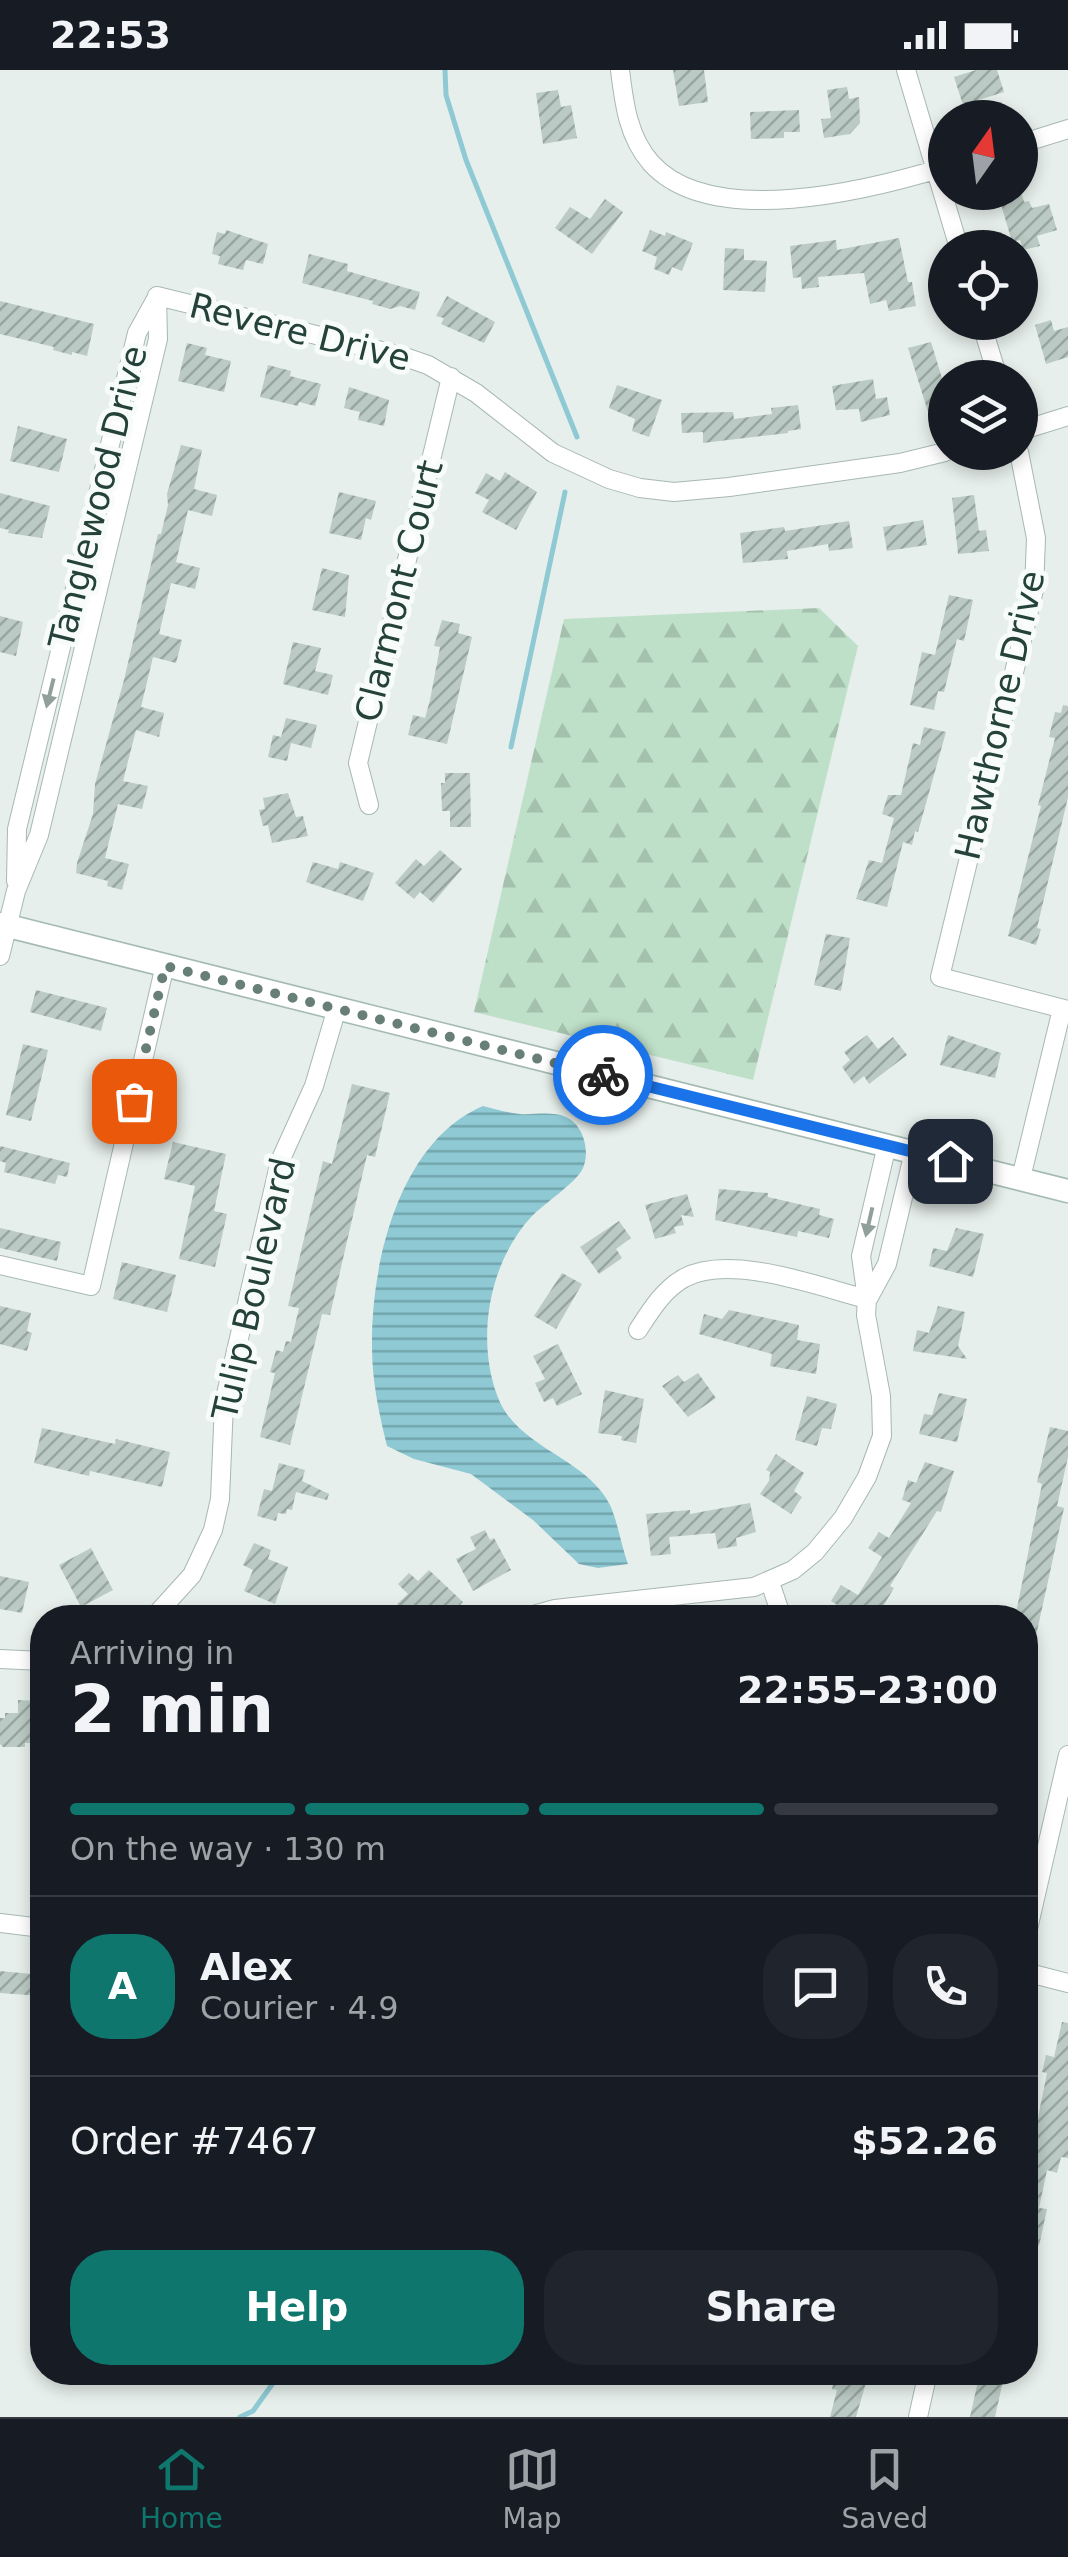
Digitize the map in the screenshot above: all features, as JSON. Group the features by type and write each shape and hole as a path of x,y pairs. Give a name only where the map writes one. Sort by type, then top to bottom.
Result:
{"street":[{"path":"620,70 630,126 639,147 652,165 697,192 766,200 811,198 857,191 928,171"},
{"path":"906,70 928,133"},
{"path":"1038,138 1068,129"},
{"name":"Revere Drive","path":"157,296 402,356 451,377 553,453 609,479 640,488 674,492 715,489 928,456"},
{"name":"Tanglewood Drive","path":"0,956 4,925 16,891 21,813 137,333 157,296"},
{"name":"Clarmont Court","path":"369,805 358,763 451,377"},
{"path":"1038,425 1068,416"},
{"name":"Hawthorne Drive","path":"1023,470 1036,538 1034,590 940,977 1065,1010"},
{"path":"4,925 1068,1190"},
{"path":"0,1265 91,1286 165,966"},
{"name":"Tulip Boulevard","path":"164,1605 192,1575 213,1530 220,1499 224,1402 280,1161 314,1086 337,1008"},
{"path":"1021,1178 1065,1010"},
{"path":"584,1605 770,1582 794,1570 815,1552 843,1518 875,1458 882,1436 881,1396 866,1316 862,1256 887,1145"},
{"path":"867,1299 887,1264 914,1152"},
{"path":"638,1330 661,1295 687,1276 726,1268 867,1299"},
{"path":"770,1582 778,1605"},
{"path":"0,1659 30,1660"},
{"path":"1038,1885 1068,1755"},
{"path":"0,1923 30,1927"},
{"path":"1038,1975 1068,1983"},
{"path":"918,2417 925,2385"}],"green space":[{"path":"819,608 858,646 753,1080 474,1012 564,619"}],"water":[{"path":"483,1106 515,1113 561,1115 577,1126 584,1140 586,1156 582,1170 532,1216 505,1255 490,1301 488,1349 497,1395 506,1413 535,1441 599,1488 613,1512 628,1564 598,1568 579,1564 533,1520 471,1474 414,1459 387,1446 376,1397 372,1347 377,1279 385,1243 411,1176 430,1147 454,1123"}],"building":[{"path":"673,70 704,70 708,102 679,106"},
{"path":"976,70 997,70 1004,92 979,100 961,100 954,77"},
{"path":"847,87 849,99 859,97 860,123 850,134 824,138 821,119 831,118 827,90"},
{"path":"558,90 561,107 571,105 577,138 543,144 536,93"},
{"path":"799,110 800,132 784,132 784,138 751,139 750,112"},
{"path":"605,199 623,212 592,254 555,228 570,207 590,219"},
{"path":"1049,204 1057,230 1038,236 1038,230 1008,230 1003,210 1038,210"},
{"path":"226,230 268,244 263,264 246,260 243,270 218,264 220,256 212,254 217,232 225,234"},
{"path":"650,230 693,243 682,271 672,267 669,275 654,269 657,257 642,251"},
{"path":"899,238 916,306 889,311 886,300 870,304 864,273 818,277 819,287 802,289 801,277 793,278 790,246 836,240 837,250"},
{"path":"725,248 744,249 744,260 767,261 765,292 723,290"},
{"path":"309,254 348,264 347,271 420,292 415,310 400,306 390,309 302,283"},
{"path":"447,296 495,322 484,343 441,324 444,318 436,316"},
{"path":"0,301 94,324 87,356 0,334"},
{"path":"1051,320 1054,331 1068,327 1068,357 1046,364 1038,324"},
{"path":"931,342 936,360 928,360 928,412 908,348"},
{"path":"187,343 207,348 205,355 231,361 224,392 178,381"},
{"path":"268,365 321,384 315,406 260,397"},
{"path":"873,379 876,399 887,397 890,415 861,422 859,409 836,410 832,386"},
{"path":"617,385 662,400 649,437 632,431 635,419 609,408"},
{"path":"349,387 389,400 384,426 358,420 360,412 344,408"},
{"path":"798,405 801,429 788,433 703,443 703,432 682,433 681,413 733,412 734,419 772,414 771,408"},
{"path":"18,426 67,439 59,472 10,461"},
{"path":"181,445 202,450 194,489 217,495 212,516 188,510 176,562 200,568 195,589 171,583 159,634 182,640 176,663 153,657 141,707 164,713 159,737 136,730 123,781 148,786 142,809 118,804 105,858 129,864 122,890 107,886 108,881 76,873 77,863 93,814 95,784"},
{"path":"505,472 537,492 516,530 482,512 489,500 475,493 486,473 500,481"},
{"path":"339,492 376,501 371,520 366,518 361,540 329,533"},
{"path":"0,493 50,506 42,538 8,533 9,530 0,528"},
{"path":"974,495 979,531 986,530 989,551 958,554 952,498"},
{"path":"923,520 927,545 887,551 883,527"},
{"path":"849,521 853,548 829,551 828,544 787,551 788,559 743,563 740,533"},
{"path":"322,568 349,575 345,617 312,610"},
{"path":"949,595 973,600 964,641 957,639 944,692 938,691 934,710 910,705 922,652 935,655"},
{"path":"0,616 23,622 16,656 0,652"},
{"path":"442,620 460,624 458,633 472,637 447,744 408,735 413,715 425,718 440,647 434,646"},
{"path":"293,642 321,648 315,671 333,675 328,695 283,684"},
{"path":"1063,705 1068,706 1068,797 1036,945 1008,936 1041,806 1038,805 1055,738 1049,737 1055,712 1061,713"},
{"path":"286,718 317,725 311,748 291,743 287,761 268,757 273,735 281,737"},
{"path":"924,727 946,732 918,832 915,831 912,845 903,842 887,907 856,899 869,860 882,863 894,818 882,814 888,795 901,795 913,743 920,745"},
{"path":"445,773 470,773 471,827 450,827 450,811 442,811 441,783 445,783"},
{"path":"288,793 296,817 303,816 308,836 272,843 259,810 265,809 263,798"},
{"path":"440,850 462,869 433,903 420,892 414,899 395,883 416,859 424,866"},
{"path":"313,862 338,869 340,862 374,873 363,901 306,882"},
{"path":"826,934 850,938 841,991 814,985"},
{"path":"36,990 107,1008 101,1031 30,1012"},
{"path":"867,1035 878,1049 893,1037 907,1055 869,1084 864,1076 854,1084 842,1067 850,1060 844,1052"},
{"path":"948,1035 1001,1053 995,1078 940,1065"},
{"path":"23,1044 48,1050 31,1121 6,1115"},
{"path":"352,1084 390,1093 375,1157 367,1155 330,1315 322,1314 290,1445 260,1437 275,1373 270,1372 276,1350 283,1352 286,1341 291,1342 299,1308 288,1306 323,1161 332,1164"},
{"path":"173,1142 226,1154 214,1211 227,1214 215,1267 179,1259 195,1186 164,1179"},
{"path":"0,1146 70,1163 67,1177 58,1175 55,1184 4,1172 6,1163 0,1161"},
{"path":"719,1189 768,1193 768,1197 820,1209 819,1215 834,1219 829,1238 798,1231 797,1237 715,1220"},
{"path":"687,1194 694,1217 681,1215 684,1225 674,1227 676,1233 655,1239 645,1205"},
{"path":"619,1221 631,1238 616,1249 622,1258 599,1274 580,1247"},
{"path":"0,1228 61,1242 57,1261 0,1248"},
{"path":"956,1228 984,1234 973,1277 929,1266 933,1248 947,1251"},
{"path":"122,1262 176,1275 167,1312 113,1299"},
{"path":"562,1273 582,1284 556,1329 534,1316"},
{"path":"0,1306 31,1313 27,1331 32,1333 27,1351 0,1344"},
{"path":"938,1306 965,1312 958,1346 967,1359 913,1351 917,1330 929,1333"},
{"path":"729,1310 799,1325 797,1340 820,1344 816,1374 770,1366 772,1354 699,1334 704,1314 722,1319"},
{"path":"558,1344 582,1394 557,1406 553,1398 544,1402 535,1383 545,1379 533,1356"},
{"path":"698,1373 716,1398 688,1417 662,1386 678,1375 684,1382"},
{"path":"605,1390 644,1399 636,1443 621,1440 622,1436 598,1433"},
{"path":"939,1393 967,1399 957,1442 919,1434 924,1414 932,1415"},
{"path":"807,1396 837,1404 831,1429 822,1428 817,1446 795,1440"},
{"path":"1050,1427 1068,1431 1068,1457 1057,1506 1064,1508 1038,1627 1038,1605 1018,1605 1042,1484 1037,1482"},
{"path":"42,1428 170,1452 162,1487 34,1463"},
{"path":"776,1454 804,1473 794,1491 802,1497 791,1514 760,1494 769,1481 770,1472 766,1470"},
{"path":"925,1462 954,1471 941,1512 937,1511 890,1586 894,1588 884,1605 837,1605 831,1601 841,1585 858,1595 882,1557 868,1548 879,1532 889,1538 911,1503 902,1500 908,1480 916,1483"},
{"path":"279,1463 305,1470 302,1481 329,1494 327,1500 296,1492 292,1510 278,1513 276,1521 257,1516 264,1489 272,1491"},
{"path":"750,1503 756,1532 736,1538 737,1546 718,1549 715,1533 669,1537 671,1554 651,1556 646,1514 690,1510 690,1514"},
{"path":"485,1530 490,1540 494,1538 511,1570 473,1591 456,1559 476,1549 470,1537"},
{"path":"254,1543 271,1550 268,1559 288,1567 275,1604 244,1591 253,1570 243,1565"},
{"path":"91,1548 113,1590 80,1605 59,1565"},
{"path":"429,1570 463,1602 398,1605 408,1594 398,1584 409,1573 418,1581"},
{"path":"0,1576 29,1582 22,1613 0,1609"},
{"path":"18,1700 30,1701 30,1743 25,1743 25,1747 3,1747 0,1718 5,1718 5,1713 18,1713"},
{"path":"0,1971 30,1974 30,1995 0,1993"},
{"path":"1062,2022 1068,2023 1068,2158 1061,2157 1057,2173 1047,2170 1039,2208 1047,2209 1039,2246 1038,2118 1047,2073 1042,2072 1046,2055 1054,2057"},
{"path":"833,2385 865,2385 856,2417 830,2417 837,2390 832,2389"},
{"path":"977,2385 1002,2385 995,2417 970,2417"}],"waterway":[{"path":"445,70 446,95 466,160 577,437"},
{"path":"511,747 565,492"},
{"path":"240,2417 253,2411 272,2385"}],"way so far":[{"path":"134,1101 165,966 603,1075"}],"route":[{"path":"603,1075 950,1161"}]}
